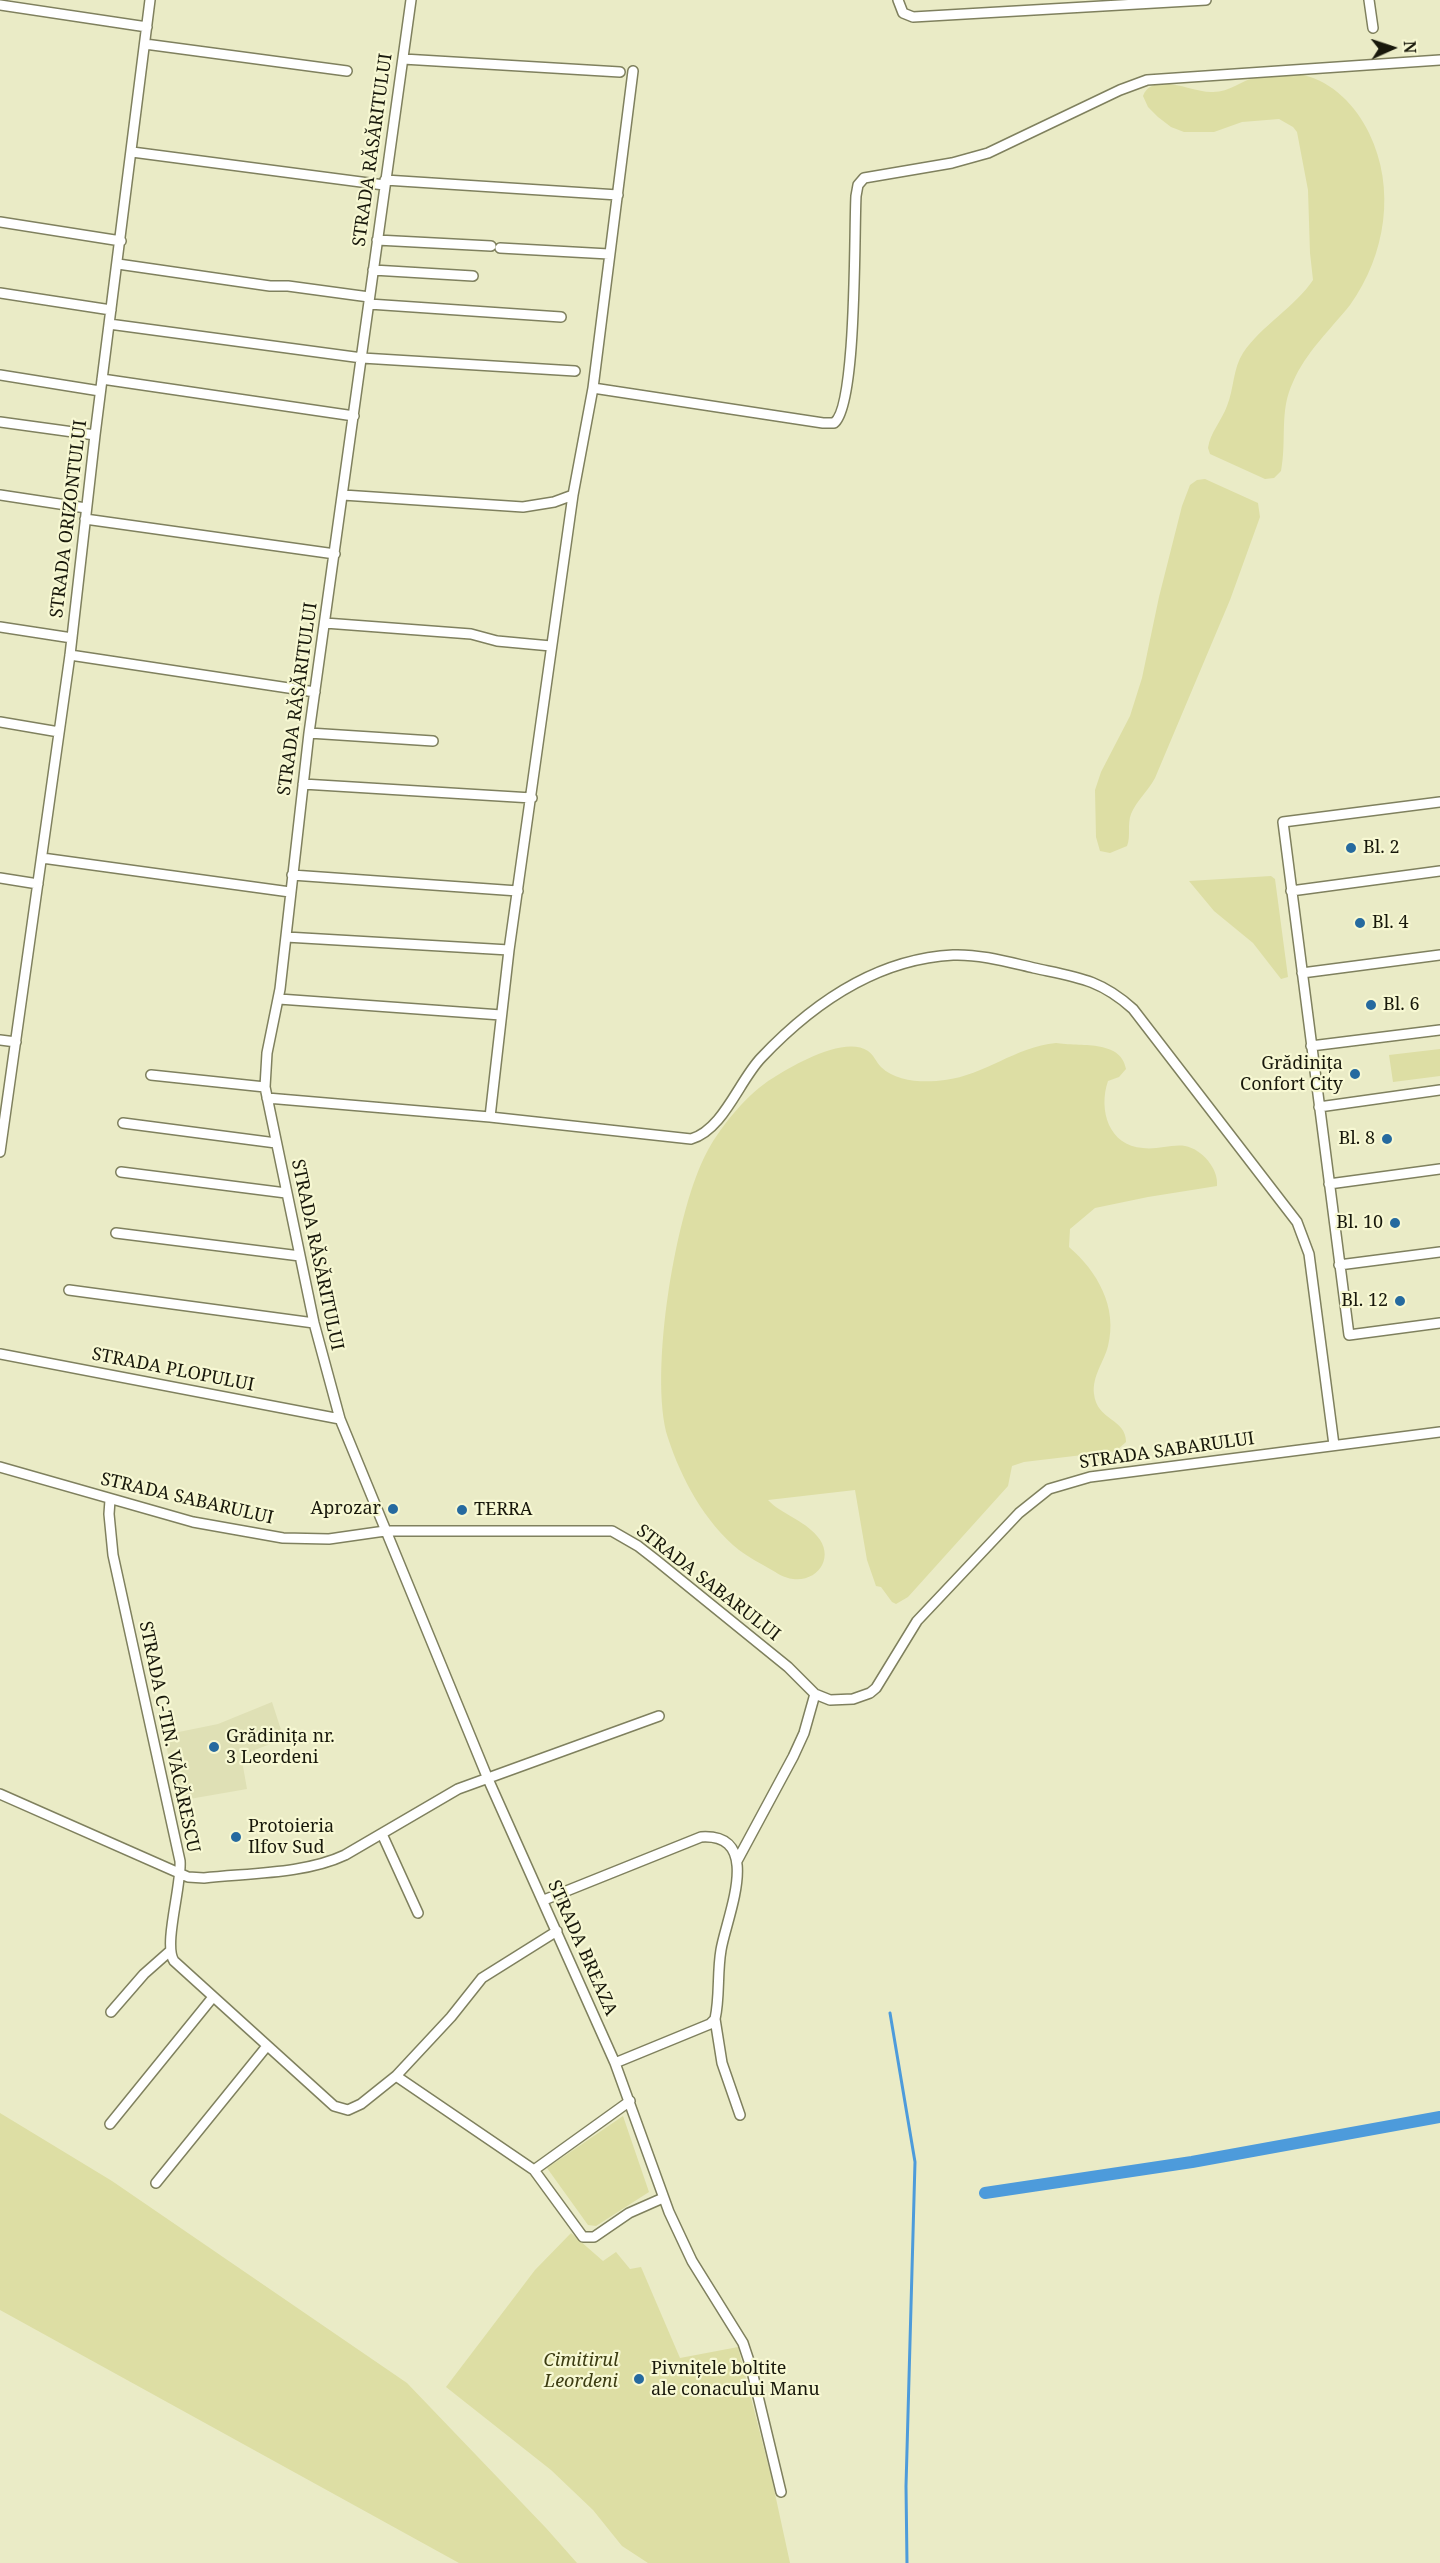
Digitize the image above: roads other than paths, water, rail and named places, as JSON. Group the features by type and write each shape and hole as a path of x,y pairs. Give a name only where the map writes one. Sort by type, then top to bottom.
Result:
{"street":[{"name":"STRADA ORIZONTULUI","path":"0,1152 70,656 100,391 150,0"},
{"name":"STRADA RĂSĂRITULUI","path":"340,1419 314,1323 265,1087 267,1053 279,999 309,733 411,0"},
{"path":"898,0 903,13 913,16 1206,0"},
{"path":"1369,0 1373,28"},
{"path":"0,5 147,27"},
{"path":"145,44 347,71"},
{"path":"403,59 620,72"},
{"path":"593,388 834,423 841,415 849,379 856,196 858,184 864,178 977,157 1027,136 1120,90 1147,80 1440,60"},
{"path":"490,1117 509,950 573,495 593,388 633,71"},
{"path":"132,152 385,182 618,195"},
{"path":"0,222 120,241"},
{"path":"377,240 609,254"},
{"path":"118,264 270,286 288,286 369,301 561,317"},
{"path":"373,270 473,276"},
{"path":"0,292 111,310"},
{"path":"109,324 362,358 575,371"},
{"path":"0,375 100,391"},
{"path":"102,379 354,416"},
{"path":"0,422 95,435"},
{"path":"0,495 86,508"},
{"path":"343,495 523,507 554,502 573,495"},
{"path":"85,519 335,554"},
{"path":"325,623 471,634 497,641 551,646"},
{"path":"0,627 72,638"},
{"path":"70,656 315,692"},
{"path":"0,723 59,732"},
{"path":"309,733 433,741"},
{"path":"303,784 532,798"},
{"path":"1440,802 1283,822 1348,1335 1440,1323"},
{"path":"42,858 290,892"},
{"path":"1292,891 1440,871"},
{"path":"292,875 518,891"},
{"path":"0,878 38,884"},
{"path":"286,937 509,950"},
{"path":"1302,973 1440,955"},
{"path":"267,1098 490,1117 691,1139 699,1137 712,1126 754,1065 798,1023 845,989 886,970 939,957 970,956 1094,982 1119,997 1133,1009 1297,1222 1309,1254 1335,1445"},
{"path":"279,999 501,1015"},
{"path":"1311,1046 1440,1030"},
{"path":"0,1040 16,1042"},
{"path":"151,1074 265,1087"},
{"path":"1319,1107 1440,1090"},
{"path":"123,1123 276,1143"},
{"path":"1329,1184 1440,1169"},
{"path":"121,1172 286,1193"},
{"path":"116,1233 300,1256"},
{"path":"1340,1265 1440,1252"},
{"path":"69,1290 314,1323"},
{"name":"STRADA PLOPULUI","path":"0,1354 340,1419"},
{"name":"STRADA BREAZA","path":"340,1419 488,1779 544,1900 615,2064 663,2198 692,2261 743,2343 751,2367 781,2492"},
{"name":"STRADA SABARULUI","path":"0,1467 110,1500 214,1526 283,1538 329,1539 386,1531 612,1532 638,1546 656,1560 788,1667 815,1694 822,1698 846,1700 861,1697 876,1688 917,1621 1018,1513 1049,1489 1090,1477 1440,1432"},
{"name":"STRADA C-TIN. VĂCĂRESCU","path":"110,1500 109,1515 113,1555 173,1825 181,1874 170,1951"},
{"path":"737,1861 793,1757 806,1726 815,1694"},
{"path":"0,1794 181,1874 204,1878 321,1865 345,1856 452,1792 659,1716"},
{"path":"382,1834 418,1913"},
{"path":"544,1900 701,1837 719,1838 731,1849 737,1861 738,1878 721,1948 715,2019 722,2063 740,2115"},
{"path":"111,2012 144,1974 170,1951 174,1961 339,2109 357,2107 396,2076 451,2017 482,1978 557,1931"},
{"path":"110,2124 213,1997"},
{"path":"615,2064 710,2024 715,2019"},
{"path":"156,2183 267,2046"},
{"path":"396,2076 534,2170 574,2227 587,2238 594,2237 629,2213 663,2198"},
{"path":"534,2170 630,2101"}],"waterway":[{"path":"890,2013 915,2162 906,2486 907,2563"},
{"path":"985,2193 1192,2162 1440,2117"}],"place":[{"name":"Bl. 2","path":"1351,848"},
{"name":"Bl. 4","path":"1360,923"},
{"name":"Bl. 6","path":"1371,1005"},
{"name":"Grădinița Confort City","path":"1355,1074"},
{"name":"Bl. 8","path":"1387,1139"},
{"name":"Bl. 10","path":"1395,1223"},
{"name":"Bl. 12","path":"1400,1301"},
{"name":"Aprozar","path":"393,1509"},
{"name":"TERRA","path":"462,1510"},
{"name":"Grădinița nr. 3 Leordeni","path":"214,1747"},
{"name":"Protoieria Ilfov Sud","path":"236,1837"},
{"name":"Pivnițele boltite ale conacului Manu","path":"639,2379"}],"park label":[{"name":"Cimitirul Leordeni","path":"581,2371"}]}
